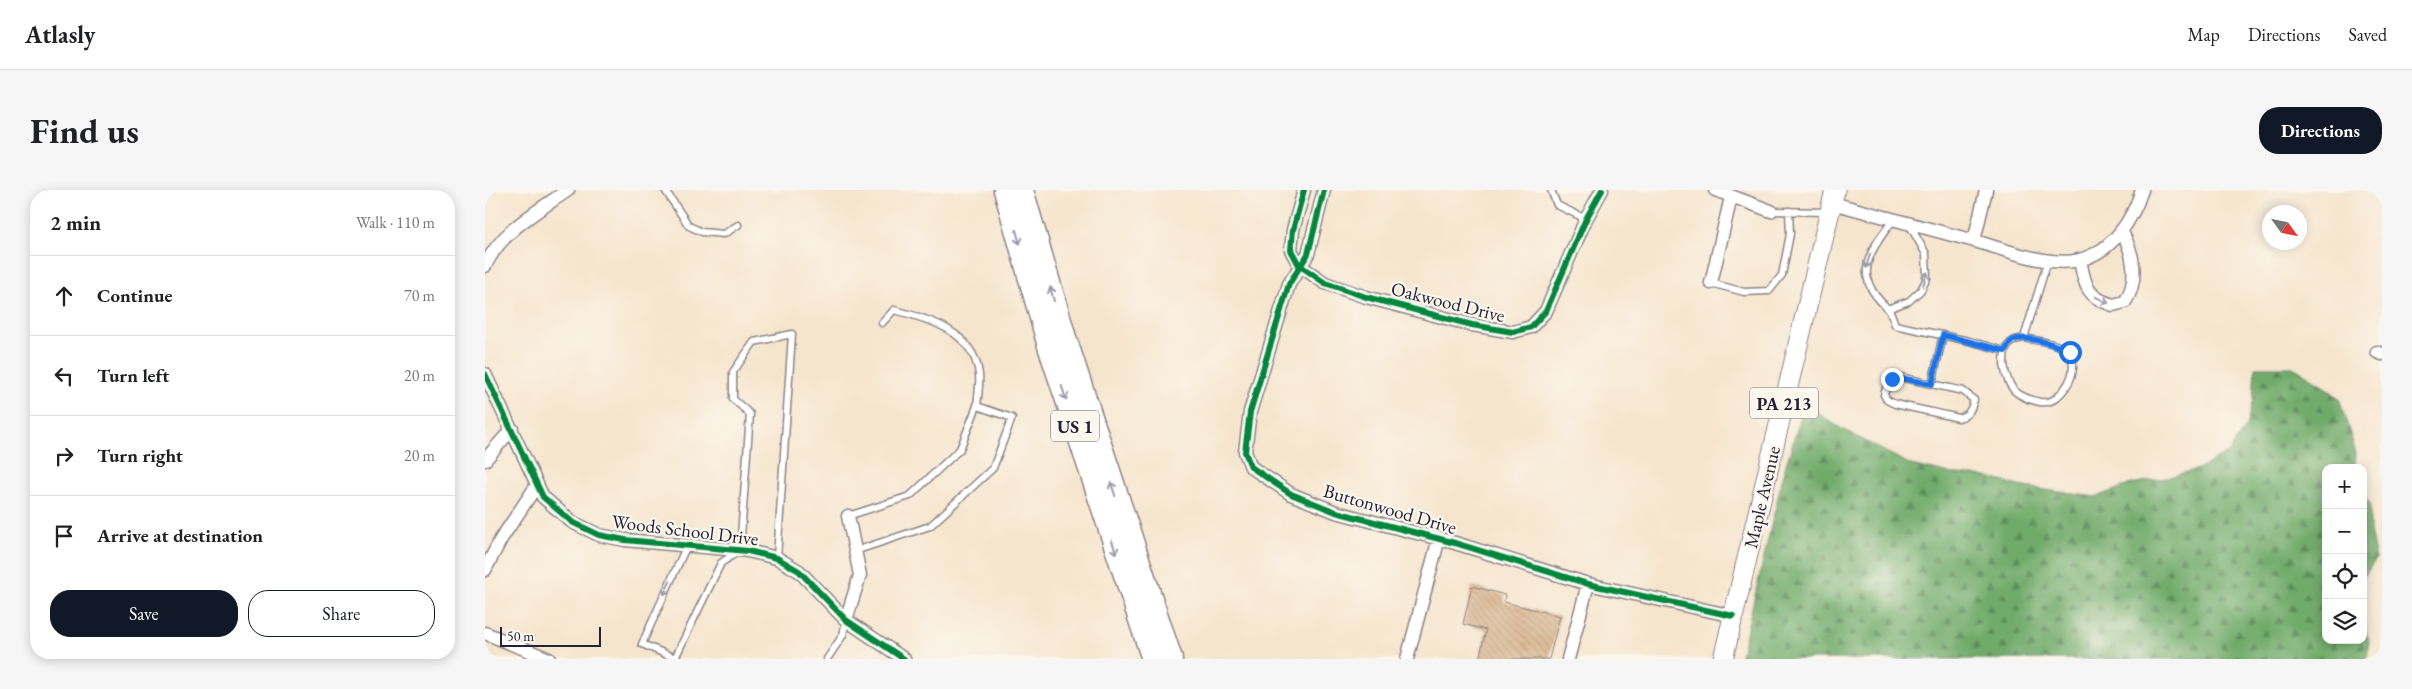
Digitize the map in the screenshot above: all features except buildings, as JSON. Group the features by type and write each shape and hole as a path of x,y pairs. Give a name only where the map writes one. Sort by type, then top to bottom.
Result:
{"highway":[{"name":"US 1","path":"1005,190 1049,346 1153,659"},
{"name":"US 1","path":"1022,190 1066,341 1171,659"},
{"path":"1145,585 1183,659"}],"main road":[{"name":"Maple Avenue","path":"1723,659 1832,201"}],"street":[{"path":"485,266 499,241 511,230 568,190"},
{"path":"1299,265 1291,250 1293,230 1304,190"},
{"name":"Buttonwood Drive","path":"1324,190 1308,254 1299,265 1289,284 1250,412 1245,452 1246,460 1258,474 1291,494 1316,505 1439,538 1588,584 1733,616"},
{"name":"Oakwood Drive","path":"1299,265 1325,282 1366,297 1497,330 1522,332 1539,320 1546,311 1602,190"},
{"path":"1715,190 1771,210"},
{"path":"1974,241 1986,190"},
{"path":"1832,201 1893,220 1974,241 2048,260 2068,262 2080,260 2094,254 2122,232 2133,215 2142,190"},
{"path":"1711,283 1731,197"},
{"path":"2080,260 2085,286 2091,293 2113,305 2125,302 2132,291 2133,265 2129,244 2122,232"},
{"name":"Woods School Drive","path":"485,374 537,485 550,505 583,529 599,535 625,540 740,550 777,558 799,571 846,620 904,659"},
{"path":"485,460 512,429"},
{"path":"485,570 501,539 537,485"},
{"path":"846,620 860,575 848,516"},
{"path":"1407,659 1439,538"},
{"path":"1568,659 1588,584"},
{"path":"485,633 549,659"}],"lane":[{"path":"665,190 689,226 702,232 724,234 738,225"},
{"path":"1551,190 1557,204 1587,219"},
{"path":"1771,210 1789,211 1832,201"},
{"path":"1711,283 1744,292 1769,291 1782,275 1790,234 1789,211"},
{"path":"1893,220 1875,244 1867,260 1865,272 1869,286 1878,298 1890,308 1895,325 2005,351"},
{"path":"1890,308 1909,301 1921,290 1927,278 1926,254 1909,224"},
{"path":"2024,338 2048,260"},
{"path":"848,516 910,496 960,449 977,406 979,374 969,348 949,329 925,318 894,310 882,323"},
{"path":"687,544 641,644 675,658 721,563 740,550 750,414 733,399 733,372 754,342 792,334 777,558"},
{"path":"1932,384 1943,335"},
{"path":"2024,338 2060,346 2070,352 2074,359 2073,374 2067,388 2055,400 2044,402 2027,400 2008,384 2005,370 2005,351 2013,341 2024,338"},
{"path":"1900,378 1932,384 1971,396 1974,400 1967,416 1959,418 1895,404 1887,400 1884,394 1887,383 1892,379 1900,378"},
{"path":"855,551 930,526 993,468 1012,418 977,406"},
{"path":"827,659 843,636 846,620"}],"green space":[{"path":"2255,367 2293,367 2320,383 2339,398 2356,453 2355,464 2322,464 2322,644 2367,644 2367,634 2369,641 2367,659 1740,659 1784,471 1806,400 1822,416 1842,429 1911,465 1947,473 1988,477 2018,486 2096,497 2131,484 2166,478 2201,468 2229,452 2246,426 2253,399"},
{"path":"2367,500 2370,504 2370,531 2376,559 2367,572"}],"cycle path":[{"path":"1304,190 1293,230 1291,250 1299,265 1325,283 1366,297 1472,325 1513,332 1531,327 1546,311 1586,219 1602,190"},
{"path":"1324,190 1308,254 1289,284 1250,412 1245,452 1251,467 1291,494 1336,512 1455,543 1588,584 1733,616"},
{"path":"485,374 543,497 572,522 599,535 625,540 748,551 777,558 799,571 846,620 904,659"}],"route":[{"path":"1892,379 1900,378 1932,384 1943,335 2005,351 2013,341 2024,338 2060,346 2070,352"}]}
